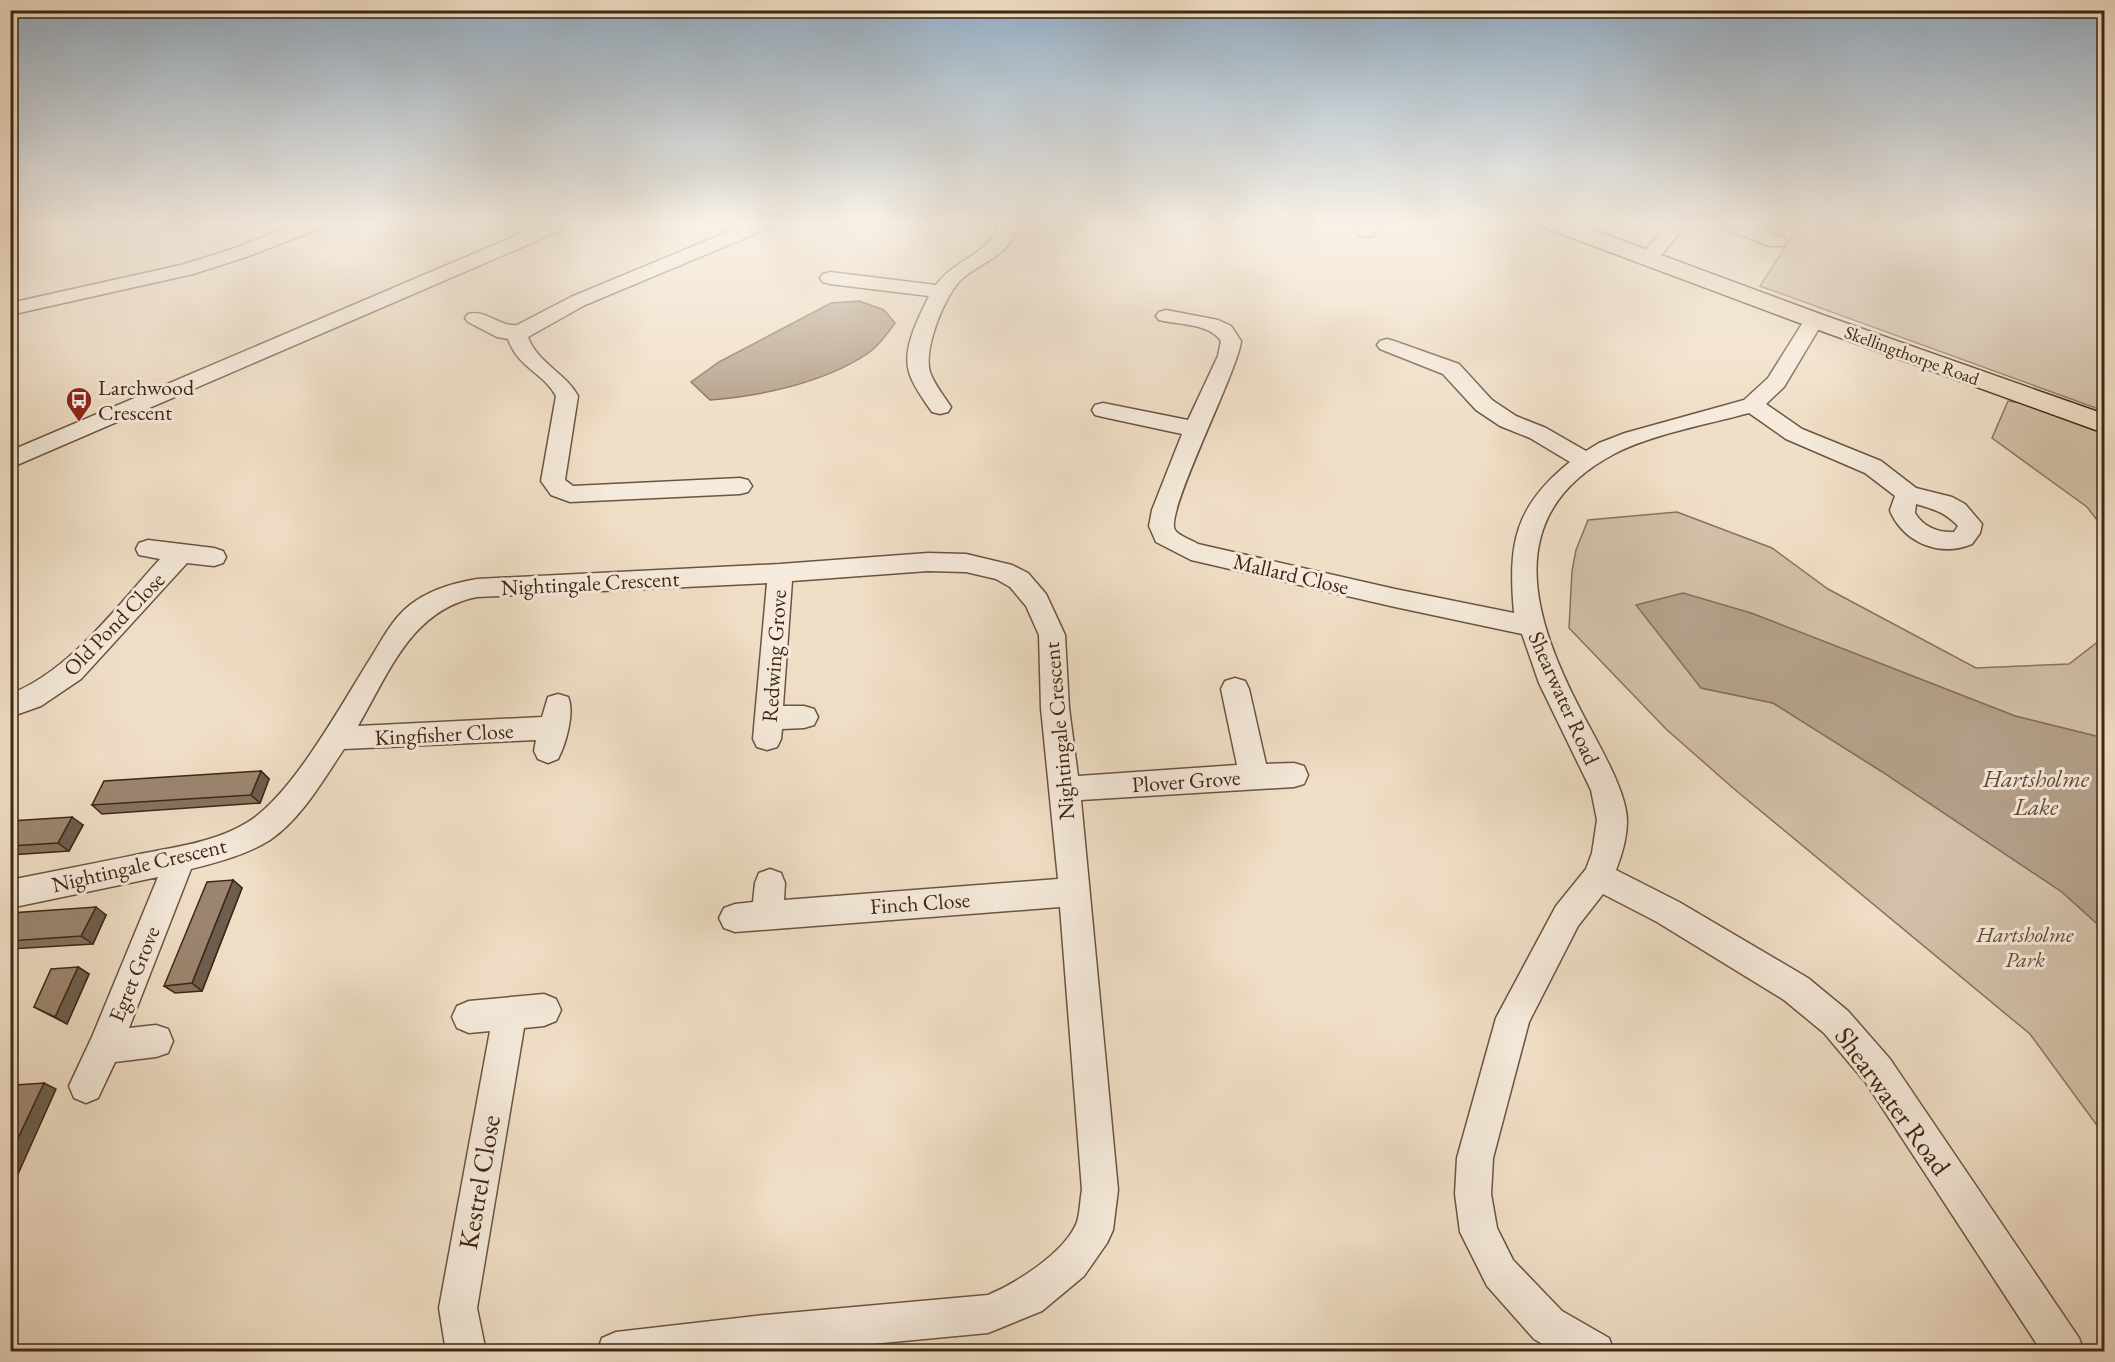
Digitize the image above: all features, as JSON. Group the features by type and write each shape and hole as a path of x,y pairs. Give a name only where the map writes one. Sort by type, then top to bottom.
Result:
{"main road":[{"name":"Skellingthorpe Road","path":"1723,286 2104,424"}],"street":[{"path":"10,309 116,286"},
{"path":"10,460 416,286"},
{"path":"476,318 504,333 522,331 588,296 613,286"},
{"path":"892,286 942,292"},
{"path":"940,407 918,370 919,345 945,286"},
{"name":"Mallard Close","path":"1161,314 1211,324 1224,330 1231,341 1229,356 1195,429 1164,510 1161,526 1165,536 1191,551 1395,598 1532,626"},
{"name":"Shearwater Road","path":"1595,1352 1548,1325 1500,1274 1479,1232 1473,1194 1475,1158 1513,1018 1567,916 1599,876 1607,853 1612,820 1605,790 1553,683 1527,612 1524,566 1528,531 1540,508 1559,483 1586,461 1607,448 1633,438 1752,405 1776,382 1814,320"},
{"path":"522,331 518,337 519,342 532,363 564,387 567,396 553,481 559,489 570,494 741,486"},
{"path":"1382,343 1451,369 1484,405 1508,421 1538,433 1586,461"},
{"path":"1752,405 1794,434 1873,467 1908,494"},
{"path":"1097,409 1195,429"},
{"name":"Old Pond Close","path":"148,549 214,557"},
{"name":"Old Pond Close","path":"10,706 31,698 72,672 180,554"},
{"name":"Nightingale Crescent","path":"10,894 180,860 226,847 259,831 281,813 336,738 404,626 418,611 453,592 477,588 780,573 928,562 966,563 1003,571 1018,580 1037,601 1052,635 1055,708 1065,789 1072,892 1100,1190 1094,1230 1071,1263 1028,1297 988,1314 765,1343 616,1352"},
{"name":"Redwing Grove","path":"780,573 768,729 804,717"},
{"name":"Plover Grove","path":"1065,789 1254,776 1235,689"},
{"name":"Kingfisher Close","path":"336,738 552,728"},
{"path":"1254,776 1294,776"},
{"name":"Egret Grove","path":"86,1086 105,1047 180,860"},
{"name":"Shearwater Road","path":"1599,876 1668,912 1796,989 1836,1022 1878,1071 2065,1352"},
{"path":"768,914 770,883"},
{"name":"Finch Close","path":"735,918 1072,892"},
{"path":"470,1017 544,1010"},
{"name":"Kestrel Close","path":"466,1352 458,1308 510,1013"},
{"path":"105,1047 156,1041"}],"green space":[{"path":"1760,286 2104,286 2104,411"},
{"path":"2008,401 2027,404 2104,432 2104,529 2087,507 1992,438"},
{"name":"Hartsholme Park","path":"1677,512 1772,548 1828,589 1976,668 2069,664 2104,637 2104,738 2015,716 1751,613 1701,688 1773,703 1881,771 2062,892 2104,930 2104,1135 2030,1034 1733,788 1666,729 1569,628 1572,571 1576,550 1588,520"}],"water":[{"path":"859,301 884,310 895,323 875,347 850,364 791,386 730,398 710,400 691,382 719,362 831,303"},
{"name":"Hartsholme Lake","path":"1683,593 1751,613 2015,716 2104,738 2104,930 2062,892 1881,771 1773,703 1701,688 1636,605"}],"building":[{"path":"261,771 251,795 92,805 104,781"},
{"path":"72,817 58,843 10,846 10,821"},
{"path":"233,880 192,983 164,986 207,882"},
{"path":"96,907 81,936 10,941 10,913"},
{"path":"78,967 55,1017 34,1007 51,969"},
{"path":"44,1083 10,1155 10,1094 15,1085"}],"place":[{"name":"Larchwood Crescent","path":"79,423"}]}
